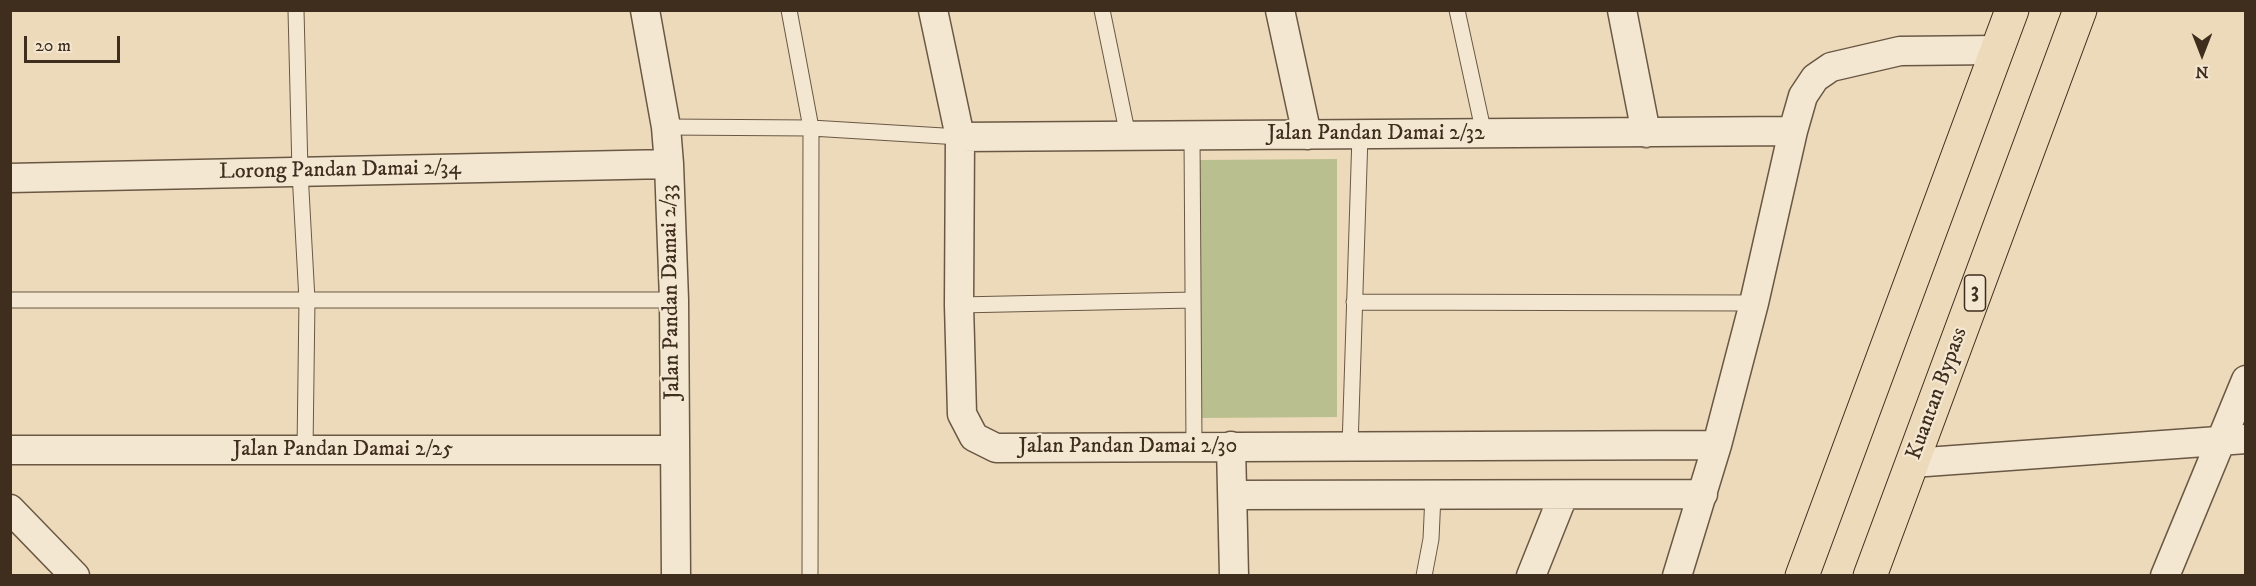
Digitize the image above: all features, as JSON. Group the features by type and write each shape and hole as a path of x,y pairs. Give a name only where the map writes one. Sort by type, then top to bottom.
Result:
{"highway":[{"path":"1802,576 2013,10"},
{"name":"Kuantan Bypass","path":"1870,576 2080,10"}],"street":[{"name":"Jalan Pandan Damai 2/33","path":"645,10 666,127 669,164 674,300 676,576"},
{"name":"Jalan Pandan Damai 2/30","path":"933,10 960,137 959,304 962,414 974,437 996,448 1717,445"},
{"path":"1280,10 1307,135"},
{"path":"1622,10 1646,132"},
{"path":"1677,576 1717,445 1754,303 1803,96 1815,78 1831,67 1900,51 1997,50"},
{"name":"Jalan Pandan Damai 2/32","path":"960,137 1793,131"},
{"name":"Lorong Pandan Damai 2/34","path":"10,178 669,164"},
{"path":"2164,576 2233,441 2246,380"},
{"path":"1912,463 2233,441"},
{"path":"1232,446 1234,576"},
{"name":"Jalan Pandan Damai 2/25","path":"10,450 675,450"},
{"path":"1233,495 1703,494"},
{"path":"1531,576 1563,496"},
{"path":"10,509 75,576"}],"lane":[{"path":"296,10 300,171 307,300 305,450"},
{"path":"789,10 811,128 810,576"},
{"path":"1102,10 1128,136"},
{"path":"1457,10 1484,134"},
{"path":"666,127 811,128 960,137"},
{"path":"1350,447 1360,135"},
{"path":"1192,136 1194,446"},
{"path":"10,300 674,300"},
{"path":"959,304 1193,300"},
{"path":"1354,302 1754,303"},
{"path":"1424,576 1431,539 1433,495"}],"green space":[{"path":"1337,159 1337,417 1200,418 1199,160"}]}
